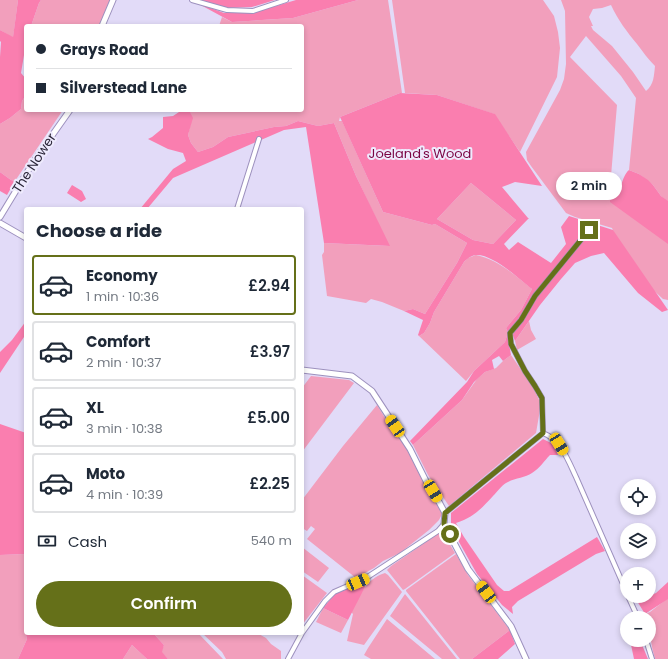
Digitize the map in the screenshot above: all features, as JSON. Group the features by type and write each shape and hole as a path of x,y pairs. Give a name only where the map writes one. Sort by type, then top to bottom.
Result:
{"street":[{"path":"103,24 113,0"},
{"path":"192,0 227,10 253,11 286,0"},
{"name":"The Nower","path":"0,217 34,161 69,112"},
{"path":"238,207 260,139"},
{"path":"0,223 24,237"},
{"path":"543,433 542,398 525,371 511,344 510,333 521,320 535,296 589,230"},
{"path":"304,370 352,376 372,391 410,449 426,481 445,513 444,524 468,569 511,626 526,659"},
{"path":"445,513 543,433"},
{"path":"543,433 550,435 559,444 576,477 620,577"},
{"path":"304,630 334,592 366,578 438,530 444,524"},
{"path":"288,659 301,635"},
{"path":"648,647 652,659"}],"shaded area":[{"path":"0,0 18,0 13,38 0,30"},
{"path":"41,0 111,0 102,24 32,24"},
{"path":"358,0 388,0 402,93 340,117 339,121 342,121 383,212 432,225 435,224 467,243 457,263 425,314 413,309 404,311 371,299 366,303 327,296 322,255 324,252 324,243 389,246 356,176 334,123 318,126 298,121 286,126 274,127 228,137 213,147 198,152 191,143 188,135 192,118 190,112 304,112 304,24 220,24 222,17 232,22 293,18"},
{"path":"392,0 543,0 554,16 558,32 560,48 557,77 520,152 494,114 437,95 405,93"},
{"path":"561,0 668,0 668,202 661,196 653,185 639,174 629,170 636,98 621,76 586,36 570,57 617,105 610,199 668,241 668,300 663,299 650,287 617,240 612,228 566,213 527,160 526,152 560,90 564,79 566,64 565,11","holes":["611,5 626,30 655,66 652,83 646,91 612,46 593,30 591,26 593,26 589,17 593,9"]},
{"path":"24,98 24,112 62,112 15,181 11,180 0,172 0,124 21,109"},
{"path":"471,183 516,220 493,244 473,240 437,219"},
{"path":"476,255 499,264 532,289 521,310 506,328 508,332 505,342 474,371 466,381 419,336 424,333 434,312 464,262 468,258"},
{"path":"529,321 531,330 536,339 517,350 515,341"},
{"path":"511,355 533,387 541,404 536,433 449,506 428,475 413,445 462,400 477,379 485,372 496,368"},
{"path":"311,376 349,380 354,383 304,449 304,385"},
{"path":"377,405 411,454 442,514 439,520 429,530 400,553 383,561 356,578 307,539 315,529 311,526 307,531 304,529 304,497 343,446"},
{"path":"442,531 455,553 403,590 387,570"},
{"path":"304,549 329,568 318,582 304,572"},
{"path":"24,554 24,635 26,635 27,639 18,659 0,659 0,555"},
{"path":"456,554 468,575 510,630 472,659 460,659 406,591"},
{"path":"385,573 402,592 364,645 347,641 353,614 351,612 360,594 373,579"},
{"path":"304,576 327,593 304,622"},
{"path":"405,594 457,659 442,659 390,616"},
{"path":"668,598 668,659 655,659 652,647 656,647 656,611 651,611"},
{"path":"323,608 348,620 341,633 316,622"},
{"path":"387,619 435,659 371,659 364,655"},
{"path":"155,635 200,635 223,659 168,659 161,652 164,645"},
{"path":"204,635 261,635 281,651 281,659 226,659 222,652"},
{"path":"132,645 147,659 123,659"}],"green space":[{"path":"18,0 41,0 32,24 24,24 24,55 21,73 24,77 24,98 21,109 0,124 0,30 13,37"},
{"path":"198,0 275,0 252,7 227,8"},
{"path":"296,0 358,0 293,18 232,22 197,3 224,13 252,13"},
{"name":"Joeland's Wood","path":"400,93 437,95 495,114 542,186 515,182 502,187 529,218 504,244 509,250 518,242 551,263 566,244 561,227 569,216 613,230 668,310 662,312 638,293 604,253 591,256 575,263 540,305 515,341 512,333 537,297 590,230 587,228 522,317 508,332 506,328 521,310 532,289 498,263 484,256 477,255 470,257 464,262 434,312 424,333 419,336 418,335 423,320 404,311 413,309 425,314 457,263 467,243 435,224 432,225 383,212 340,117","holes":["471,183 516,220 493,244 473,240 437,219"]},
{"name":"Joeland's Wood","path":"179,112 190,112 193,118 188,135 191,143 198,152 213,147 228,137 274,127 286,126 298,121 318,126 334,123 356,176 390,246 324,243 306,127 284,130 173,178 149,207 142,207 173,169 186,161 183,153 168,149 148,139 163,128 163,117 173,116"},
{"path":"629,170 648,180 661,196 668,201 668,244 610,202 611,186 621,185"},
{"path":"0,172 11,180 15,181 7,195 0,191"},
{"path":"72,185 82,191 86,199 81,202 67,193"},
{"path":"24,324 24,337 0,373 0,352 12,340"},
{"path":"508,332 511,355 503,361 499,356 492,360 494,369 485,372 474,382 462,400 413,445 410,441 467,382 474,371 505,342"},
{"path":"0,424 24,432 24,554 0,555"},
{"path":"543,439 553,444 558,455 550,455 540,467 532,473 506,483 477,512 456,523 497,585 504,591 509,591 597,537 605,551 596,554 518,601 512,607 513,614 502,605 477,574 459,542 451,524 451,513"},
{"path":"364,582 365,587 348,620 323,608 335,594"},
{"path":"668,582 668,599 650,611 643,611 638,603 656,603 656,593"},
{"path":"510,630 515,644 498,659 472,659"},
{"path":"26,635 155,635 164,645 162,652 168,659 147,659 132,645 123,659 18,659 27,639"},
{"path":"631,647 643,647 648,659 634,659"}],"route":[{"path":"450,534 444,524 445,513 543,433 542,398 525,371 511,344 510,333 521,320 535,296 589,230"}]}
